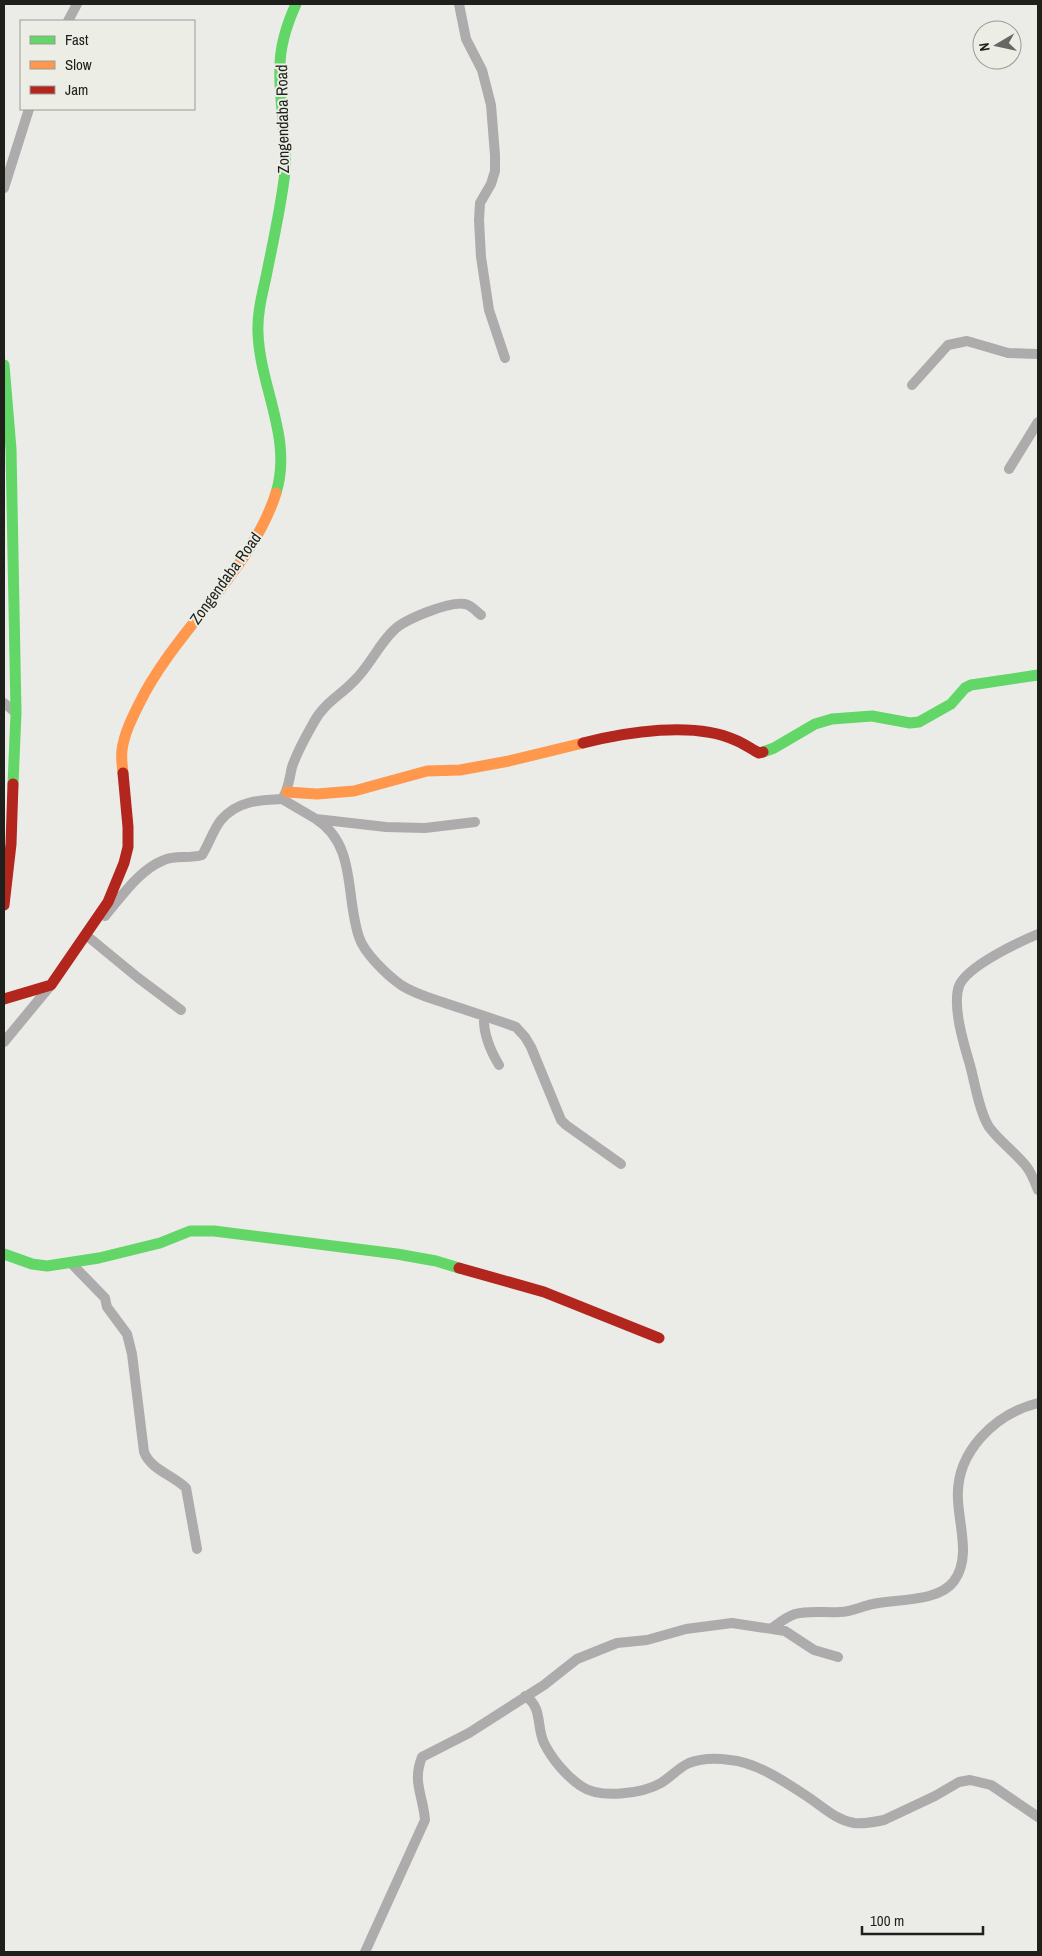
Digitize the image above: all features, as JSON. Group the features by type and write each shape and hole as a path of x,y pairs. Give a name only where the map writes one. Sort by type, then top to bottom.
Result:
{"main road":[{"name":"Zongendaba Road","path":"52,985 108,902 124,863 128,847 128,827 120,757 121,746 140,702 168,656 257,537 269,513 278,486 282,464 282,442 262,360 258,335 259,311 285,170 285,135 280,83 281,51 286,26 296,4"},
{"path":"4,364 11,449 16,690 11,844 4,898"},
{"path":"284,796 354,790 427,771 460,770 510,760 614,734 679,729 711,733 734,739 759,753 774,748 805,729 824,721 872,716 915,723 951,704 965,688 971,685 1038,675"},
{"path":"4,999 52,985"},
{"path":"4,1254 32,1264 47,1266 71,1263 160,1243 190,1231 214,1231 388,1253 436,1261 535,1289 660,1338"}],"street":[{"path":"68,20 76,4"},
{"path":"459,4 466,39 482,70 491,105 495,155 494,171 492,184 480,203 481,257 489,310 505,358"},
{"path":"4,188 29,110"},
{"path":"912,385 948,345 961,341 1008,353 1038,354"},
{"path":"1009,469 1038,422"},
{"path":"284,796 293,766 314,720 323,708 366,668 375,652 395,628 416,617 457,604 469,605 481,614"},
{"path":"4,692 16,690"},
{"path":"4,703 16,714"},
{"path":"94,924 102,919 144,872 164,859 192,858 202,854 221,821 236,807 257,800 284,796 329,830 343,853 347,865 352,909 359,938 378,964 401,985 418,994 516,1027 531,1047 561,1120 621,1164"},
{"path":"316,819 411,828 475,822"},
{"path":"1038,934 1000,952 965,978 959,986 958,1005 965,1048 986,1120 1004,1144 1027,1166 1038,1190"},
{"path":"86,935 181,1010"},
{"path":"4,1042 52,985"},
{"path":"484,1016 484,1027 490,1050 499,1065"},
{"path":"71,1263 105,1298 111,1312 125,1329 132,1354 144,1452 146,1458 155,1467 171,1476 186,1488 197,1550"},
{"path":"772,1628 793,1615 804,1612 841,1612 945,1591 960,1571 964,1544 958,1498 960,1476 964,1464 974,1445 986,1430 1026,1406 1038,1403"},
{"path":"364,1952 425,1820 423,1802 417,1784 417,1769 422,1757 469,1733 577,1659 617,1643 643,1641 686,1629 732,1623 784,1631 814,1650 838,1657"},
{"path":"525,1696 536,1706 543,1739 556,1762 581,1786 591,1791 615,1794 637,1790 660,1783 689,1763 713,1759 733,1760 772,1775 827,1811 841,1819 854,1823 884,1820 935,1796 959,1782 970,1780 991,1785 1038,1817"}],"traffic: fast":[{"path":"276,493 281,453 260,353 258,326 260,305 277,224 285,172 286,159 280,92 280,58 287,27 296,4"},
{"path":"4,365 11,449 16,713 13,784"},
{"path":"763,752 774,748 815,724 832,719 872,716 910,723 919,722 951,704 965,688 971,685 1038,675"},
{"path":"4,1254 32,1264 47,1266 99,1258 160,1243 190,1231 214,1231 397,1254 436,1261 459,1268"}],"traffic: slow":[{"path":"123,773 123,744 139,704 154,677 172,651 250,548 265,521 276,493"},
{"path":"287,792 317,794 354,791 427,771 460,770 509,761 583,743"}],"traffic: jam":[{"path":"583,743 639,732 680,730 718,734 738,741 759,753 763,752"},
{"path":"4,999 51,985 108,902 124,863 128,847 123,773"},
{"path":"4,905 11,844 13,784"},
{"path":"459,1268 544,1292 659,1338"}]}
